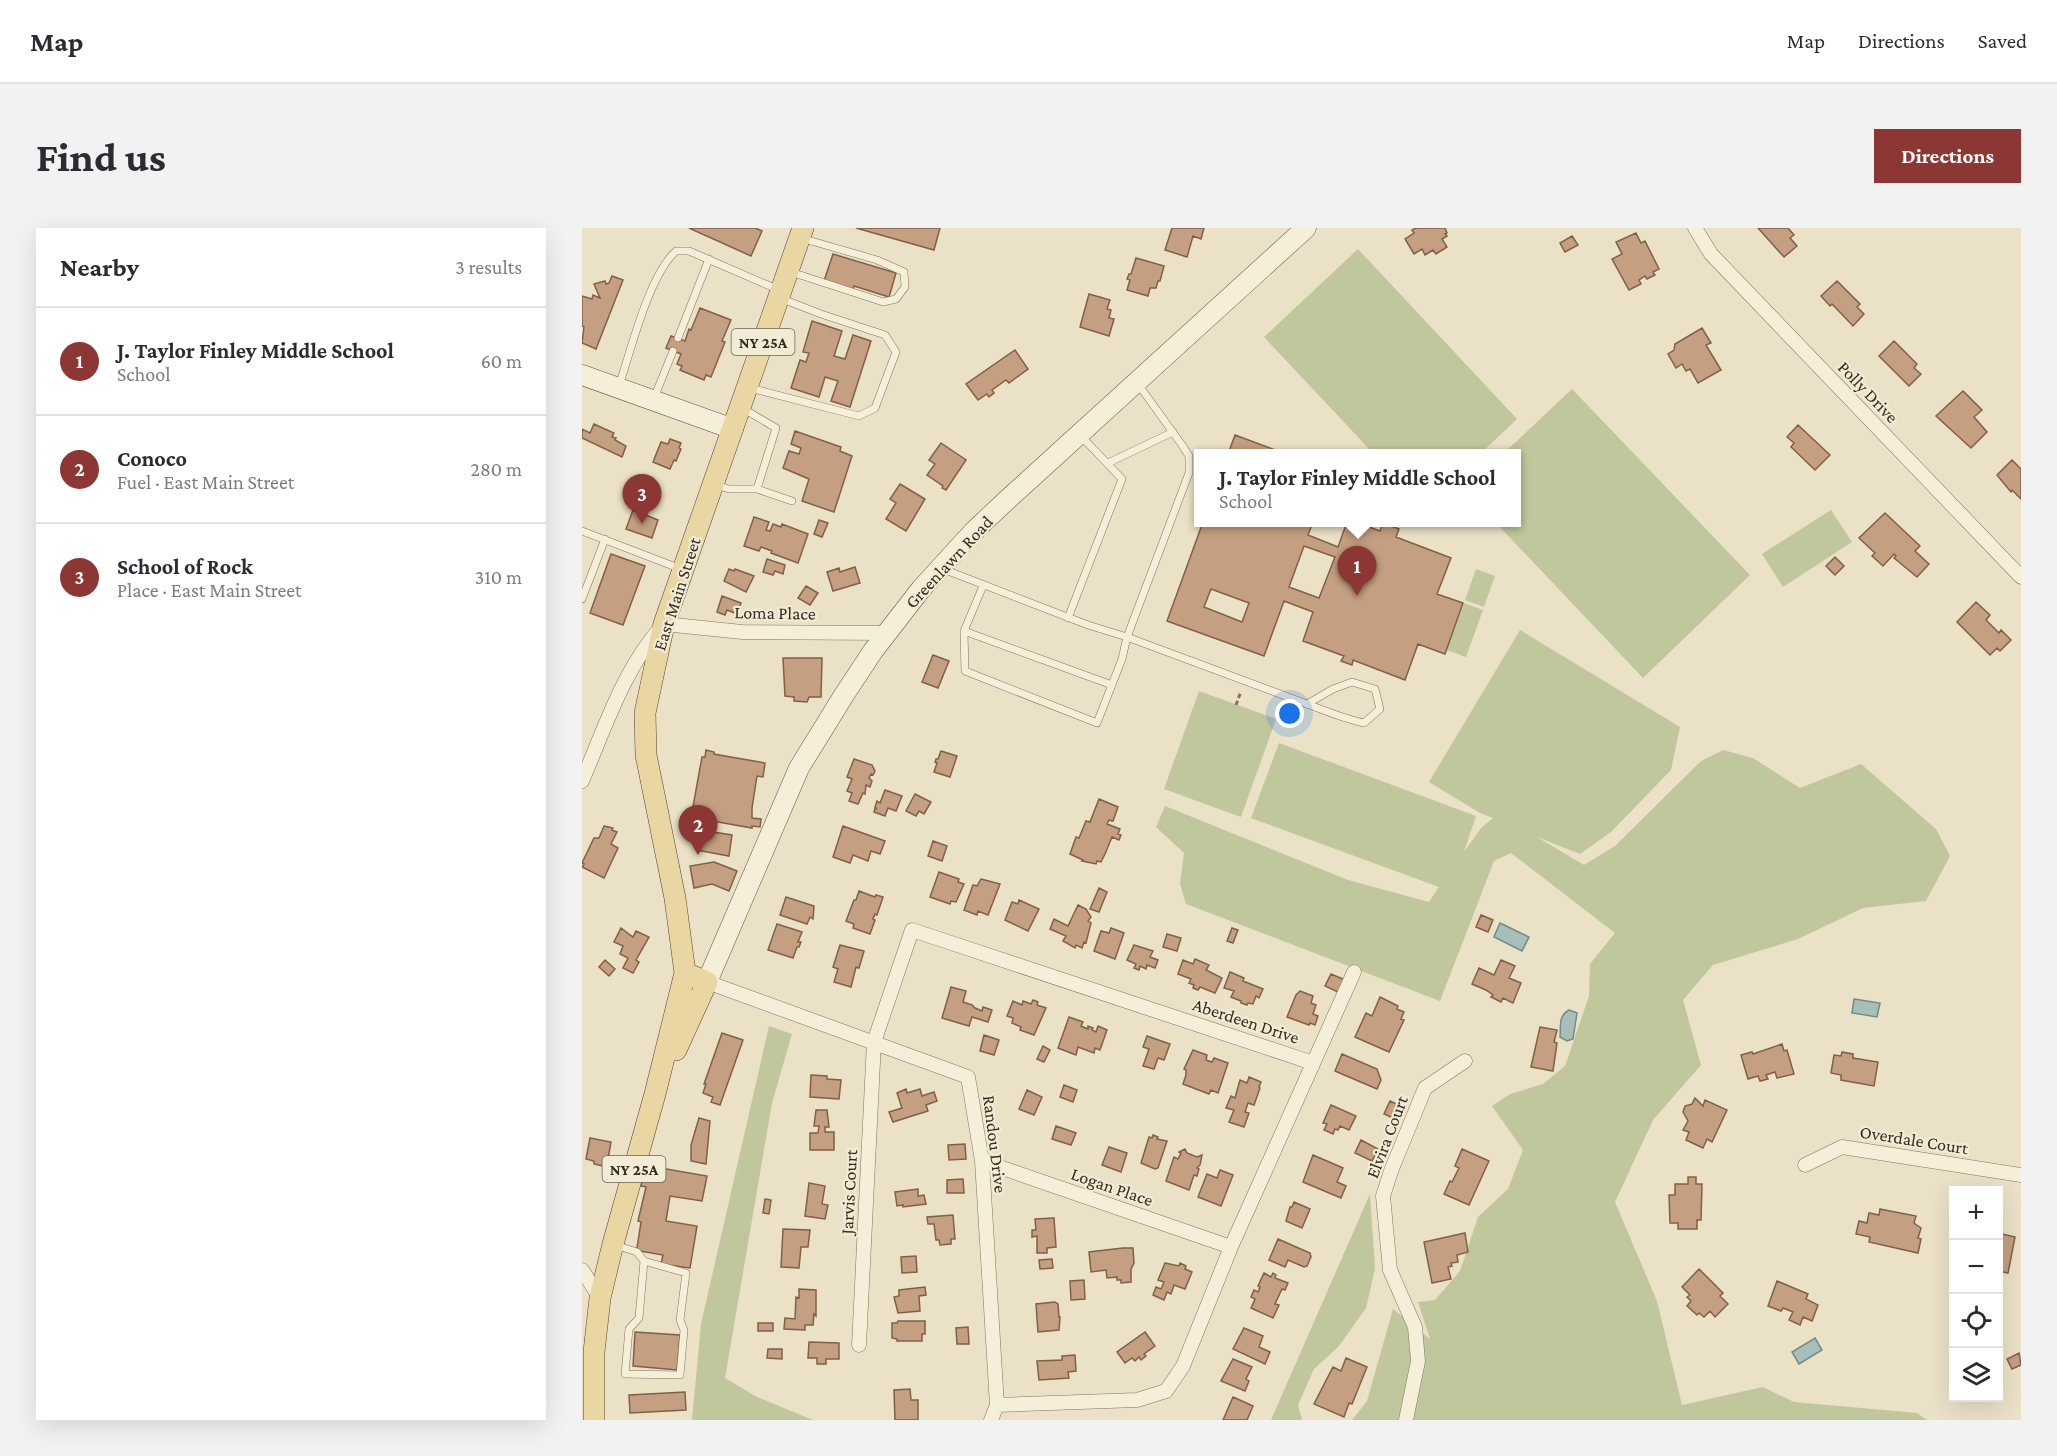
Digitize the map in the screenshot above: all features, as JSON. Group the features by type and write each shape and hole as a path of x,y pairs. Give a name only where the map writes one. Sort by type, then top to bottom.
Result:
{"main road":[{"name":"Greenlawn Road","path":"707,982 799,768 886,633 973,532 1306,228"},
{"name":"East Main Street","path":"594,1420 588,1382 600,1298 685,974 675,897 646,755 645,712 664,624 802,233"},
{"path":"582,375 733,429"},
{"path":"685,974 707,982"},
{"name":"East Main Street","path":"655,1094 707,982"}],"street":[{"name":"Polly Drive","path":"1695,228 1711,254 2021,577"},
{"name":"Loma Place","path":"664,624 742,632 886,633"},
{"path":"582,781 625,682 651,638 664,624"},
{"name":"Aberdeen Drive","path":"874,1042 912,930 1313,1063 1231,1247 1183,1366 1166,1391 1137,1400 997,1405"},
{"path":"1313,1063 1354,972"},
{"name":"Randou Drive","path":"707,982 968,1077 982,1161 997,1405 991,1420"},
{"name":"Jarvis Court","path":"859,1345 874,1042"},
{"name":"Elvira Court","path":"1406,1420 1418,1361 1415,1327 1390,1270 1383,1196 1425,1088 1465,1061"},
{"name":"Overdale Court","path":"1805,1166 1842,1146 2021,1175"},
{"name":"Logan Place","path":"982,1161 1231,1247"},
{"path":"582,1270 600,1298"}],"lane":[{"path":"783,286 811,278 883,302 896,299 905,287 904,272 876,260 822,244 802,233"},
{"path":"618,388 658,276 670,256 676,251 689,251 783,286 821,314 885,334 896,352 875,408 859,416 790,397 744,397"},
{"path":"678,338 709,259"},
{"path":"653,401 673,351"},
{"path":"983,586 964,631 965,671 1097,723 1189,473 1189,456 1136,382"},
{"path":"744,397 776,428 757,489"},
{"path":"1108,463 1173,432"},
{"path":"1068,618 1122,479 1079,434"},
{"path":"713,484 729,489 757,489 792,501"},
{"path":"582,531 683,570"},
{"path":"582,599 605,539"},
{"path":"940,568 1068,618 1307,704 1345,720 1364,723 1380,709 1375,689 1352,682 1333,689 1307,704"},
{"path":"964,631 1112,685"},
{"path":"613,1244 637,1252 645,1261 686,1273 680,1320 684,1330 680,1375 625,1374 629,1329 639,1318 645,1261"}],"path":[{"path":"1236,705 1241,692"}],"green space":[{"path":"1358,249 1517,419 1485,449 1369,449 1264,337"},
{"path":"1572,389 1750,575 1643,678 1500,527 1521,527 1521,449 1508,449"},
{"path":"1831,510 1852,542 1783,587 1762,554"},
{"path":"1476,569 1495,576 1484,607 1465,600"},
{"path":"1464,603 1483,610 1466,657 1447,650"},
{"path":"1520,630 1680,727 1671,770 1611,832 1580,854 1537,837 1584,865 1615,846 1701,761 1723,750 1753,758 1800,788 1861,764 1936,829 1950,856 1926,901 1863,908 1798,939 1713,965 1683,1000 1701,1065 1653,1120 1615,1202 1657,1301 1682,1405 1763,1387 1794,1402 1917,1413 1927,1420 1352,1420 1367,1401 1393,1309 1430,1339 1418,1302 1435,1300 1460,1271 1478,1217 1508,1189 1523,1150 1492,1106 1510,1094 1543,1084 1565,1066 1589,996 1590,964 1615,933 1511,853 1494,861 1440,1001 1186,904 1180,884 1184,853 1156,827 1165,806 1348,880 1429,902 1439,887 1251,818 1279,743 1476,816 1464,852 1481,828 1493,818 1480,813 1429,782"},
{"path":"1199,691 1276,719 1241,817 1164,789"},
{"path":"769,1026 792,1034 772,1103 725,1378 757,1397 813,1420 692,1420 701,1324"},
{"path":"1370,1194 1375,1269 1366,1308 1339,1346 1314,1369 1298,1405 1302,1420 1271,1420"}],"water":[{"path":"1500,923 1529,937 1522,951 1494,937"},
{"path":"1854,999 1880,1003 1877,1017 1852,1013"},
{"path":"1569,1010 1577,1013 1573,1039 1567,1041 1560,1037 1560,1025 1563,1015"},
{"path":"1815,1338 1822,1350 1799,1364 1792,1352"}],"building":[{"path":"689,228 755,228 762,231 751,256"},
{"path":"856,228 940,228 934,250"},
{"path":"1172,228 1204,228 1201,239 1193,236 1187,257 1165,250"},
{"path":"1445,228 1447,236 1442,239 1447,247 1436,254 1433,250 1425,255 1422,249 1414,254 1405,239 1414,233 1412,230"},
{"path":"1758,228 1788,228 1794,235 1790,238 1797,246 1784,257"},
{"path":"1636,233 1641,243 1645,241 1659,269 1653,272 1655,275 1647,279 1645,276 1639,280 1641,284 1629,290 1612,259 1622,254 1616,242"},
{"path":"1572,236 1578,245 1565,252 1560,243"},
{"path":"833,254 896,273 889,297 854,286 853,290 824,281"},
{"path":"1136,258 1164,266 1160,281 1156,288 1150,288 1148,296 1127,290 1130,280 1127,279"},
{"path":"612,276 623,280 596,349 582,343 584,327 582,326 582,296 592,299 593,295 600,298 594,284 605,281 606,284 609,283"},
{"path":"1837,281 1860,304 1857,307 1864,314 1853,326 1821,296"},
{"path":"1089,294 1110,300 1107,309 1111,310 1109,318 1114,319 1109,336 1080,327"},
{"path":"700,308 731,320 711,377 706,375 704,380 680,370 682,366 677,364 681,354 666,348 671,336 685,341"},
{"path":"812,321 842,331 834,356 845,359 853,335 871,341 850,407 831,401 838,381 825,377 819,397 791,388 800,360 806,362 809,353 803,352"},
{"path":"1702,328 1711,343 1706,345 1721,370 1698,383 1690,369 1686,371 1682,364 1676,368 1668,354 1674,350 1675,344"},
{"path":"1894,341 1917,364 1914,368 1921,374 1909,386 1879,356"},
{"path":"1015,350 1028,369 1009,383 1006,380 992,390 994,393 989,397 987,394 978,400 966,384"},
{"path":"1963,391 1982,410 1974,417 1987,432 1971,448 1936,416"},
{"path":"594,424 614,433 612,437 626,446 622,457 582,438 582,429 590,433"},
{"path":"1798,425 1830,455 1815,470 1791,447 1794,443 1787,437"},
{"path":"795,431 841,447 840,451 852,456 834,512 802,501 809,479 783,468 789,451 799,454 801,448 791,444"},
{"path":"1235,435 1273,449 1230,449"},
{"path":"670,439 681,443 679,448 681,449 670,469 653,462 661,442 668,444"},
{"path":"941,443 966,460 946,490 927,475 935,464 929,460"},
{"path":"2012,460 2021,469 2021,499 2012,490 2011,492 1997,475"},
{"path":"900,484 925,499 906,531 886,519 896,503 890,499"},
{"path":"633,510 658,520 652,538 626,529"},
{"path":"1885,513 1920,546 1915,551 1929,564 1917,577 1894,558 1896,556 1894,554 1883,566 1872,556 1875,553 1859,538"},
{"path":"754,517 769,522 766,530 770,531 773,524 781,527 782,524 808,534 798,563 761,547 759,551 744,546"},
{"path":"819,520 828,523 822,537 814,534"},
{"path":"1201,527 1311,527 1308,535 1338,547 1345,527 1369,527 1380,531 1382,527 1394,527 1399,529 1396,537 1451,558 1437,594 1463,603 1445,654 1418,644 1405,680 1353,660 1352,665 1341,661 1344,656 1303,641 1313,612 1284,601 1264,656 1167,621","holes":["1304,546 1335,557 1319,598 1289,587","1211,589 1249,603 1242,622 1204,607"]},
{"path":"611,554 645,566 623,625 590,613"},
{"path":"1835,557 1844,566 1835,575 1826,566"},
{"path":"767,559 785,565 783,574 775,571 773,575 763,572"},
{"path":"855,567 860,583 833,591 827,572 839,568 840,572"},
{"path":"729,569 754,576 746,592 724,581"},
{"path":"806,586 818,593 810,605 798,598"},
{"path":"722,596 741,603 737,614 727,610 725,615 717,612"},
{"path":"1976,602 1990,615 1986,620 1999,633 2001,630 2011,640 2000,651 1997,648 1990,655 1957,622"},
{"path":"933,655 949,661 938,688 922,682"},
{"path":"783,658 822,658 821,697 809,697 807,702 794,701 794,697 785,696"},
{"path":"706,750 714,754 765,763 763,777 757,776 752,808 752,818 761,819 760,827 752,826 752,828 695,818 696,813 692,812 702,757 705,757"},
{"path":"941,751 957,756 950,777 934,772 936,759"},
{"path":"854,759 872,765 875,771 869,778 872,781 870,787 866,785 865,794 863,793 858,804 849,801 852,793 847,791 852,779 847,777"},
{"path":"885,790 902,796 896,811 888,808 885,816 874,812 875,808 877,809 875,807 877,801 880,803"},
{"path":"915,794 931,802 924,814 919,811 916,816 906,811"},
{"path":"1099,799 1118,807 1113,821 1109,820 1107,824 1120,829 1118,834 1121,835 1119,840 1112,837 1101,862 1097,861 1096,864 1082,861 1070,854 1076,837 1079,838 1086,821 1090,822"},
{"path":"604,826 613,828 612,830 617,832 611,844 618,848 604,878 582,867 584,864 582,863 594,838 599,838"},
{"path":"843,826 885,841 880,854 871,851 868,861 853,855 850,863 833,857"},
{"path":"700,830 732,835 729,856 696,850"},
{"path":"933,841 947,846 942,861 928,856"},
{"path":"714,862 737,871 729,891 712,884 694,888 690,866"},
{"path":"939,872 959,879 958,882 964,884 956,902 951,901 950,904 930,897"},
{"path":"981,879 1000,884 988,915 978,911 977,915 964,910 973,885 977,886"},
{"path":"1099,888 1107,892 1099,912 1090,909"},
{"path":"859,891 875,897 876,895 883,897 877,915 875,914 873,919 875,920 870,934 853,928 854,924 846,921"},
{"path":"786,897 814,906 813,919 810,917 807,924 780,915"},
{"path":"1019,900 1039,909 1028,931 1005,920 1012,902 1018,904"},
{"path":"1078,905 1086,909 1091,917 1088,921 1091,923 1086,943 1084,942 1082,948 1076,945 1075,948 1063,941 1066,936 1050,929 1054,919 1068,926"},
{"path":"1481,915 1493,920 1488,932 1476,927"},
{"path":"777,924 802,932 798,942 801,942 793,958 768,950"},
{"path":"621,928 633,937 636,931 649,937 636,960 639,962 633,973 623,968 628,958 620,954 623,946 614,942"},
{"path":"1111,928 1124,933 1115,959 1094,951 1101,931 1109,933"},
{"path":"1232,928 1238,930 1233,943 1227,941"},
{"path":"1167,934 1181,938 1177,951 1163,947"},
{"path":"840,945 864,951 859,968 856,967 851,987 834,982 838,969 833,967"},
{"path":"1134,945 1153,951 1150,957 1158,960 1155,968 1147,965 1146,969 1140,966 1139,970 1134,968 1136,964 1127,960"},
{"path":"1195,959 1209,965 1206,970 1222,978 1215,993 1200,987 1198,990 1193,988 1194,985 1189,983 1191,979 1178,974 1183,960 1193,964"},
{"path":"605,960 615,969 609,976 599,967"},
{"path":"1501,960 1515,966 1509,978 1521,983 1513,1003 1503,998 1501,1002 1491,997 1493,995 1486,990 1472,984 1479,968 1494,975"},
{"path":"1230,972 1244,978 1243,981 1263,989 1259,998 1256,996 1253,1004 1241,1003 1231,997 1234,991 1224,988"},
{"path":"1331,974 1345,980 1340,993 1325,986"},
{"path":"951,987 966,991 963,1002 982,1011 983,1007 992,1010 988,1022 972,1017 969,1026 942,1018"},
{"path":"1300,991 1313,996 1311,1003 1316,1005 1313,1014 1318,1016 1315,1025 1287,1017"},
{"path":"1380,997 1398,1006 1397,1009 1404,1012 1401,1019 1404,1020 1389,1052 1355,1037 1366,1013 1372,1016"},
{"path":"1033,1000 1038,1002 1037,1005 1046,1008 1034,1035 1020,1030 1021,1027 1012,1023 1013,1018 1007,1016 1013,1001 1022,1005 1023,1001 1031,1004"},
{"path":"1069,1017 1083,1022 1081,1026 1088,1029 1088,1026 1093,1028 1092,1030 1096,1032 1098,1026 1107,1030 1100,1050 1095,1048 1094,1053 1078,1047 1076,1055 1058,1048"},
{"path":"1540,1027 1557,1030 1554,1042 1557,1043 1553,1071 1531,1067"},
{"path":"722,1033 743,1040 720,1105 711,1102 713,1097 703,1093"},
{"path":"984,1035 999,1040 994,1055 980,1051"},
{"path":"1147,1036 1170,1044 1164,1060 1158,1058 1154,1069 1143,1066 1149,1049 1143,1047"},
{"path":"1782,1044 1784,1051 1787,1050 1794,1074 1777,1078 1775,1072 1766,1075 1768,1079 1760,1081 1758,1076 1748,1079 1741,1055 1752,1052 1753,1054"},
{"path":"1043,1046 1050,1050 1044,1062 1037,1059"},
{"path":"1193,1050 1207,1055 1206,1060 1212,1062 1214,1058 1228,1063 1218,1093 1211,1090 1209,1094 1183,1084 1186,1075 1184,1069"},
{"path":"1842,1052 1853,1054 1853,1058 1878,1062 1874,1086 1841,1080 1841,1075 1831,1073 1834,1055 1841,1056"},
{"path":"1342,1054 1377,1069 1381,1080 1377,1089 1335,1071"},
{"path":"811,1075 841,1080 839,1099 810,1097"},
{"path":"1249,1077 1261,1082 1254,1105 1248,1103 1245,1112 1249,1113 1244,1127 1229,1122 1234,1110 1226,1108 1231,1096 1235,1098 1240,1080 1247,1083"},
{"path":"1064,1085 1077,1090 1073,1102 1060,1097"},
{"path":"906,1089 907,1093 920,1089 922,1096 934,1092 937,1101 926,1105 928,1111 893,1122 889,1112 902,1108 897,1093"},
{"path":"1027,1090 1042,1097 1034,1115 1019,1109"},
{"path":"1695,1098 1703,1106 1705,1100 1727,1110 1712,1142 1707,1139 1703,1148 1686,1140 1689,1132 1683,1130 1688,1121 1683,1112 1685,1106 1692,1104"},
{"path":"1390,1101 1403,1107 1397,1120 1384,1114"},
{"path":"1331,1105 1356,1116 1349,1130 1340,1126 1333,1134 1324,1130 1327,1124 1323,1123"},
{"path":"816,1110 827,1110 829,1127 825,1127 825,1132 834,1132 834,1150 810,1150 810,1133 818,1133 819,1126 814,1126"},
{"path":"699,1118 710,1121 706,1164 691,1161 691,1145"},
{"path":"1056,1126 1076,1133 1071,1145 1052,1139"},
{"path":"1153,1135 1158,1137 1157,1139 1167,1141 1158,1168 1155,1169 1141,1163 1149,1137 1152,1138"},
{"path":"590,1138 611,1142 608,1159 605,1159 603,1166 586,1159"},
{"path":"1361,1140 1378,1149 1372,1161 1355,1153"},
{"path":"965,1144 966,1159 949,1160 948,1145"},
{"path":"1109,1147 1127,1153 1121,1172 1102,1165"},
{"path":"1185,1149 1187,1153 1197,1157 1202,1155 1197,1168 1199,1169 1197,1176 1194,1175 1189,1190 1166,1181 1174,1157 1178,1159 1181,1153 1179,1152"},
{"path":"1462,1149 1489,1161 1469,1205 1444,1194 1459,1168 1455,1166"},
{"path":"1313,1155 1343,1168 1337,1182 1346,1186 1341,1198 1303,1182"},
{"path":"649,1166 707,1176 702,1201 670,1196 666,1221 697,1226 690,1268 661,1264 663,1255 640,1251 637,1248 641,1222 638,1221 646,1187 641,1186 643,1172"},
{"path":"1220,1170 1233,1175 1221,1206 1198,1197 1207,1174 1217,1178"},
{"path":"1688,1177 1696,1177 1696,1184 1702,1184 1701,1220 1697,1220 1697,1229 1678,1229 1678,1223 1670,1223 1669,1195 1675,1195 1675,1184 1688,1184"},
{"path":"963,1179 964,1193 947,1193 947,1180"},
{"path":"809,1183 825,1186 822,1204 828,1205 825,1219 805,1216"},
{"path":"918,1189 918,1196 924,1195 926,1204 897,1206 895,1192"},
{"path":"765,1199 771,1200 769,1214 763,1213"},
{"path":"1294,1202 1310,1209 1302,1228 1286,1221"},
{"path":"1880,1209 1916,1216 1914,1223 1921,1228 1918,1253 1869,1242 1870,1237 1856,1234 1859,1221 1867,1223 1869,1213 1879,1215"},
{"path":"953,1215 955,1239 951,1239 951,1244 940,1245 939,1240 936,1240 934,1224 928,1224 927,1217"},
{"path":"1054,1218 1056,1247 1047,1248 1047,1253 1037,1253 1037,1236 1032,1237 1032,1230 1036,1230 1035,1219"},
{"path":"783,1229 810,1230 808,1247 801,1247 799,1268 781,1267"},
{"path":"1465,1233 1468,1252 1457,1255 1458,1262 1451,1263 1452,1266 1448,1267 1451,1279 1432,1283 1424,1242"},
{"path":"2003,1234 2015,1237 2008,1273 2003,1272"},
{"path":"1278,1239 1310,1253 1311,1257 1307,1266 1304,1267 1288,1260 1285,1267 1269,1260"},
{"path":"1133,1248 1134,1263 1131,1269 1131,1282 1121,1283 1117,1277 1107,1278 1106,1270 1091,1272 1089,1252"},
{"path":"916,1256 917,1272 902,1273 901,1257"},
{"path":"1052,1259 1053,1268 1040,1269 1039,1260"},
{"path":"1165,1263 1179,1266 1180,1263 1192,1272 1185,1289 1174,1285 1171,1294 1167,1292 1164,1300 1153,1295 1156,1287 1161,1289 1164,1282 1158,1280"},
{"path":"1699,1269 1723,1293 1720,1296 1728,1304 1715,1317 1710,1311 1704,1317 1699,1313 1697,1315 1687,1306 1691,1301 1687,1297 1690,1295 1682,1287"},
{"path":"1264,1273 1271,1277 1273,1273 1276,1275 1275,1278 1288,1283 1285,1290 1282,1289 1275,1304 1279,1305 1273,1318 1251,1308 1255,1299 1251,1297 1254,1290 1258,1292 1260,1287 1258,1286"},
{"path":"1084,1280 1085,1299 1071,1300 1070,1281"},
{"path":"1777,1281 1808,1294 1806,1299 1818,1305 1812,1321 1803,1317 1800,1325 1789,1320 1793,1312 1783,1308 1781,1311 1768,1306"},
{"path":"925,1287 926,1295 919,1296 920,1311 898,1313 894,1297 899,1296 899,1290"},
{"path":"799,1289 816,1290 816,1316 814,1314 813,1325 805,1325 805,1330 784,1329 785,1318 795,1319 796,1297 799,1298"},
{"path":"1055,1302 1058,1304 1060,1317 1059,1330 1038,1332 1036,1304"},
{"path":"925,1321 925,1334 922,1334 922,1341 897,1341 892,1338 892,1323"},
{"path":"758,1323 773,1323 773,1331 758,1331"},
{"path":"968,1327 969,1344 957,1344 956,1328"},
{"path":"1244,1328 1263,1336 1259,1347 1270,1352 1265,1364 1233,1349"},
{"path":"635,1332 680,1335 677,1370 633,1366"},
{"path":"1145,1332 1155,1346 1144,1354 1146,1356 1141,1360 1139,1357 1135,1361 1132,1358 1125,1363 1117,1352"},
{"path":"809,1342 839,1343 839,1359 826,1359 826,1364 817,1364 817,1358 808,1358"},
{"path":"768,1349 782,1349 782,1359 767,1358"},
{"path":"2019,1353 2021,1365 2012,1369 2007,1359"},
{"path":"1075,1355 1076,1371 1068,1372 1069,1378 1039,1380 1037,1361 1062,1360 1062,1356"},
{"path":"1346,1358 1367,1367 1352,1404 1349,1403 1344,1417 1314,1404 1333,1367 1341,1371"},
{"path":"1233,1359 1252,1367 1246,1379 1249,1381 1245,1391 1221,1381"},
{"path":"910,1389 911,1400 918,1400 918,1420 895,1420 894,1390"},
{"path":"685,1392 686,1410 630,1413 629,1395"},
{"path":"1233,1397 1253,1406 1247,1420 1223,1420"}],"place":[{"name":"School of Rock","path":"642,524"},
{"name":"J. Taylor Finley Middle School","path":"1357,596"},
{"name":"Conoco","path":"698,855"}]}
